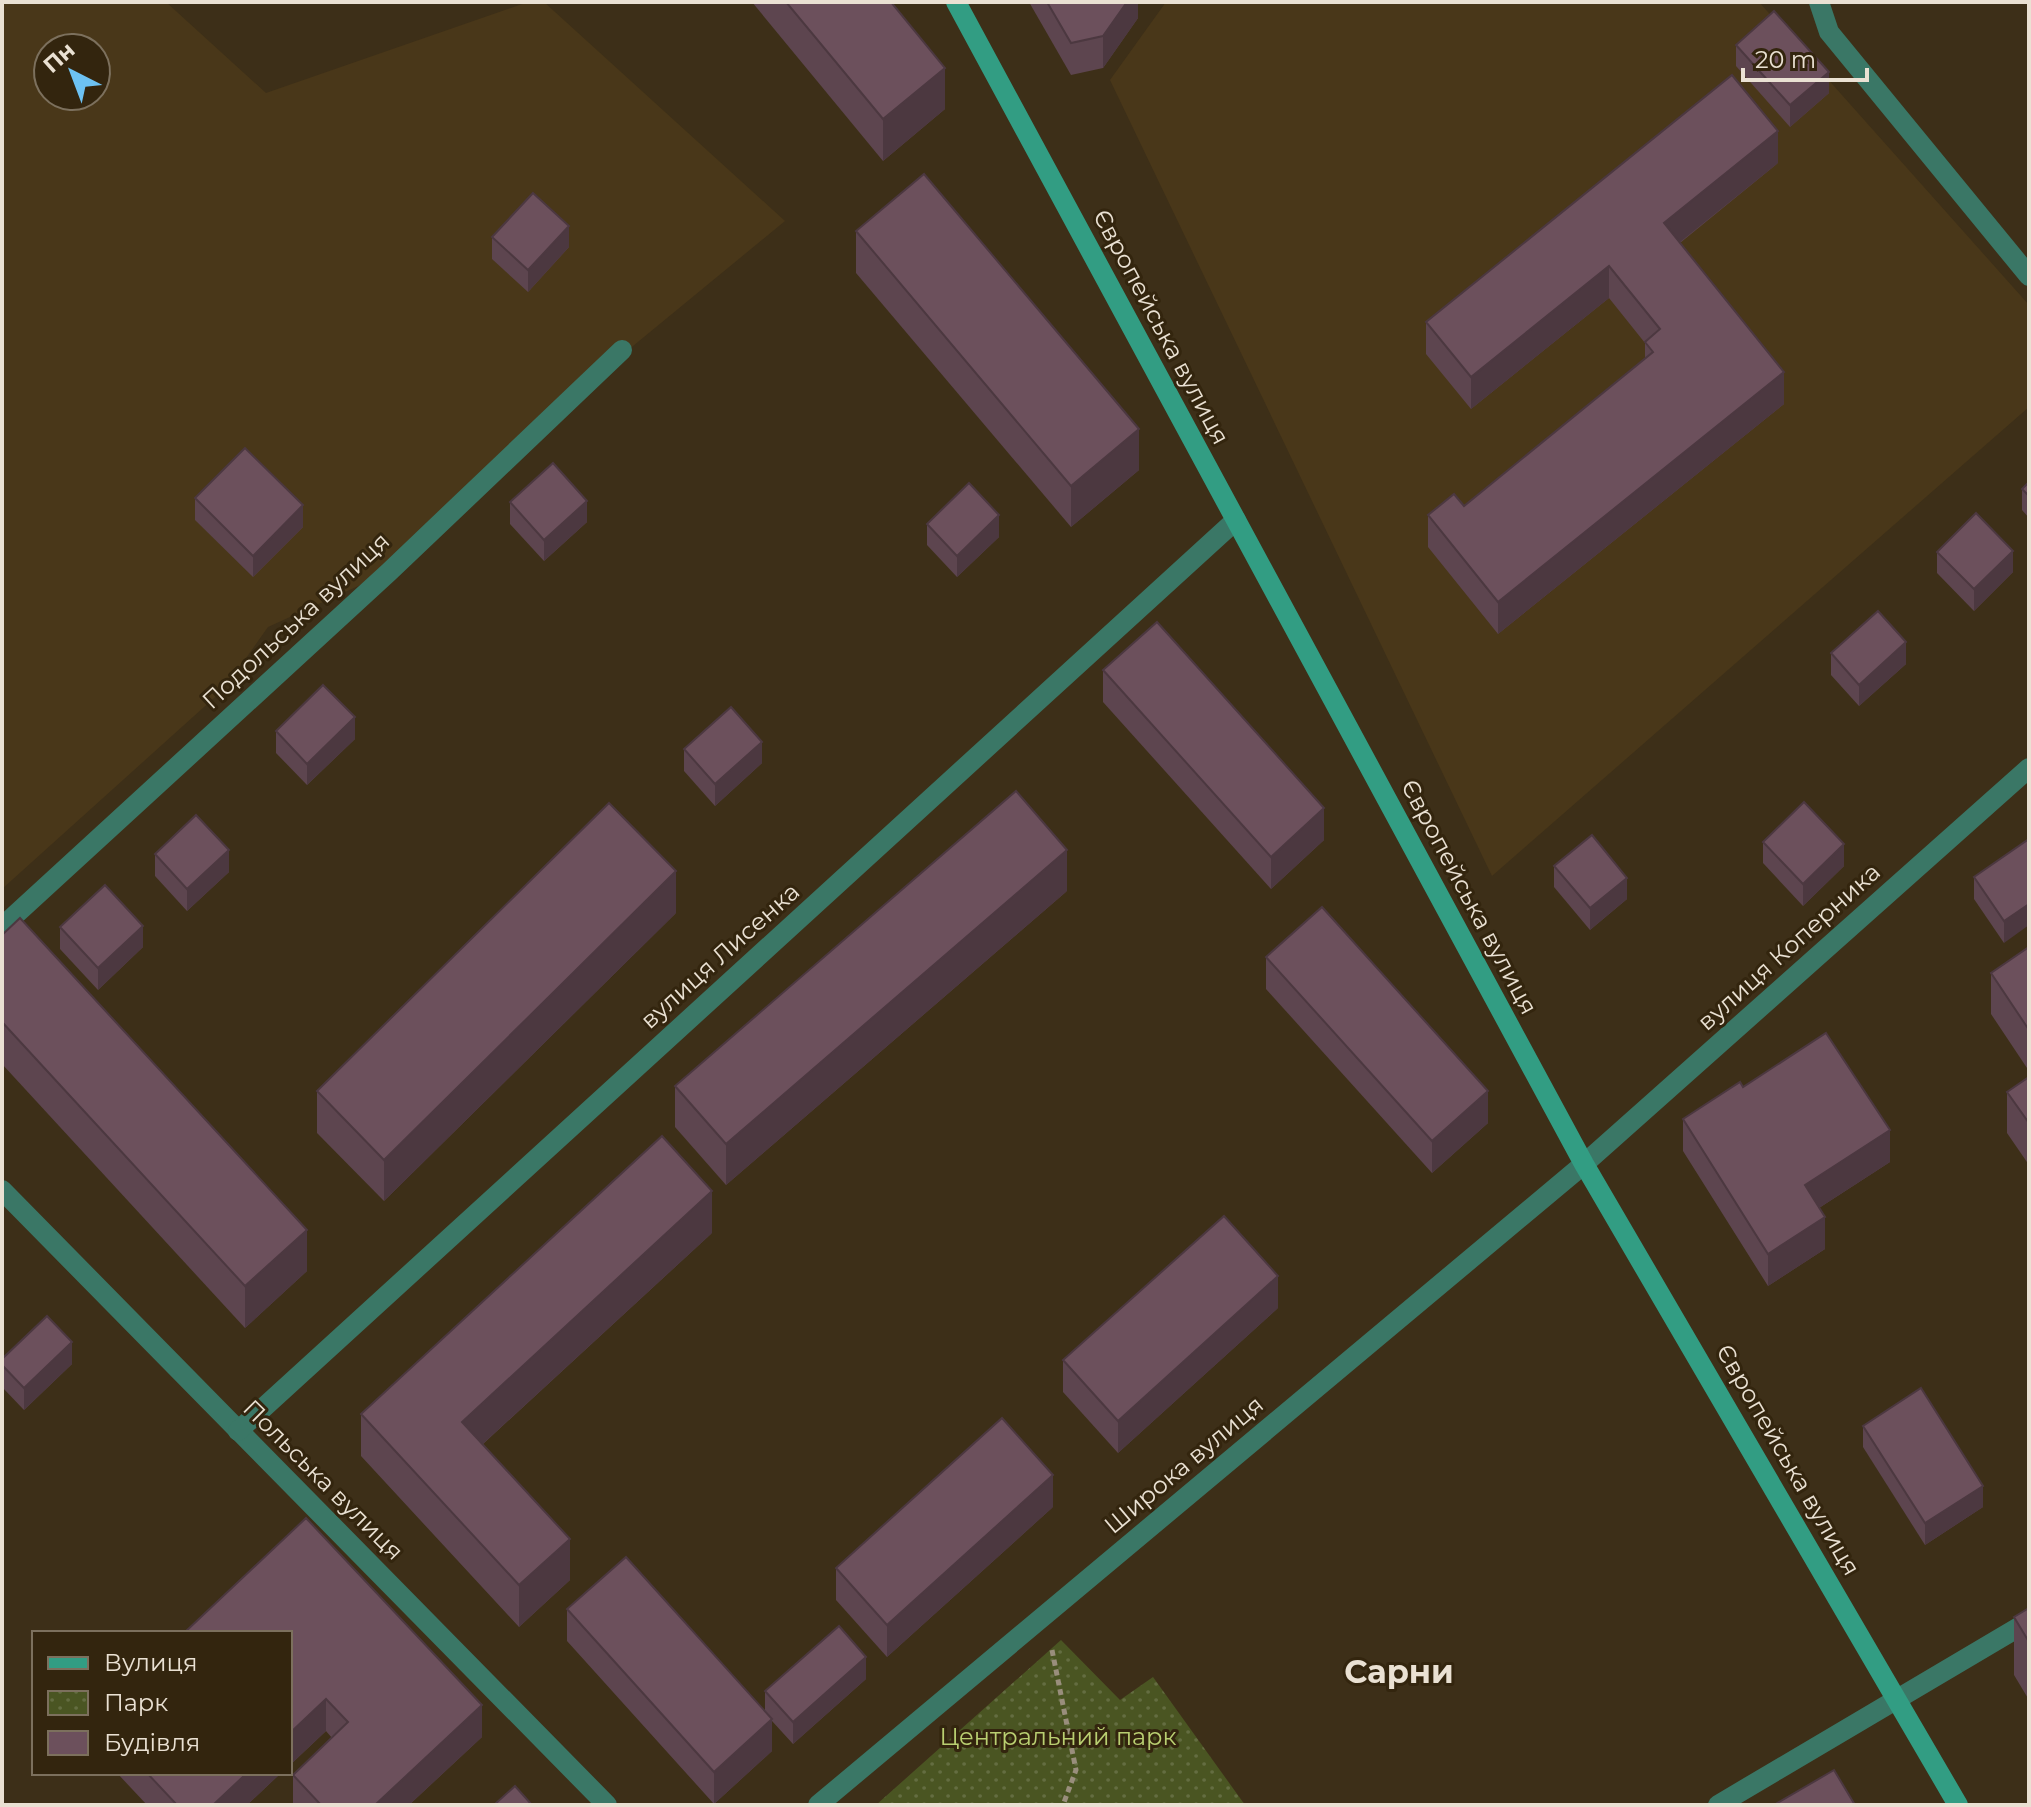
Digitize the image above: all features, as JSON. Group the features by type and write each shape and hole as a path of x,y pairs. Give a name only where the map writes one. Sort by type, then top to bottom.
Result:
{"main road":[{"name":"Європейська вулиця","path":"956,2 1584,1164 1958,1805"}],"street":[{"path":"1819,2 1829,32 2029,276"},
{"name":"Подольська вулиця","path":"2,927 389,572 622,350"},
{"name":"вулиця Лисенка","path":"238,1431 1236,520"},
{"name":"вулиця Коперника","path":"1584,1164 2029,768"},
{"name":"Широка вулиця","path":"818,1805 1584,1164"},
{"name":"Польська вулиця","path":"2,1190 607,1805"},
{"path":"1718,1805 2029,1621"}],"path":[{"path":"1045,1615 1076,1770 1063,1805"}],"shaded area":[{"path":"2,2 166,2 266,93 528,2 544,2 785,221 571,397 389,572 268,627 224,689 2,889"},
{"path":"1166,2 1759,2 2029,305 2029,407 1492,876 1110,80"}],"green space":[{"name":"Центральний парк","path":"1061,1640 1120,1700 1153,1677 1245,1805 876,1805"}],"building":[{"path":"786,2 891,2 945,68 883,119"},
{"path":"1047,2 1127,2 1103,36 1071,43"},
{"path":"1774,11 1829,72 1790,105 1736,45"},
{"path":"1732,75 1778,131 1664,223 1784,372 1498,602 1428,515 1454,494 1464,506 1653,352 1645,342 1660,329 1609,266 1471,377 1426,322"},
{"path":"924,174 1139,429 1071,486 856,231"},
{"path":"533,193 569,226 528,270 492,237"},
{"path":"245,448 303,505 253,556 195,498"},
{"path":"553,463 587,501 544,540 510,502"},
{"path":"2029,482 2029,496 2022,489"},
{"path":"969,483 999,515 957,556 927,524"},
{"path":"1976,513 2013,551 1974,589 1937,552"},
{"path":"1878,611 1906,642 1859,685 1831,653"},
{"path":"1157,622 1324,808 1271,857 1103,670"},
{"path":"323,685 355,717 307,764 276,731"},
{"path":"731,707 762,742 715,784 684,749"},
{"path":"1016,791 1067,850 726,1144 675,1086"},
{"path":"1804,802 1844,844 1803,884 1763,842"},
{"path":"609,803 676,871 384,1160 317,1091"},
{"path":"196,815 229,850 187,889 155,854"},
{"path":"1592,835 1627,878 1590,908 1554,866"},
{"path":"2029,839 2029,904 2004,921 1974,877"},
{"path":"105,885 143,926 98,968 60,927"},
{"path":"1322,907 1488,1091 1432,1141 1266,957"},
{"path":"20,918 307,1230 245,1286 2,1022 2,935"},
{"path":"2029,947 2029,1030 1991,973"},
{"path":"1826,1033 1890,1130 1805,1185 1825,1217 1768,1254 1683,1119 1740,1082 1743,1087"},
{"path":"2029,1077 2029,1123 2007,1092"},
{"path":"662,1136 712,1191 462,1422 570,1539 519,1585 361,1414"},
{"path":"1224,1216 1278,1276 1118,1421 1063,1360"},
{"path":"47,1316 72,1342 24,1388 2,1365 2,1359"},
{"path":"1921,1388 1983,1486 1925,1523 1863,1426"},
{"path":"1002,1418 1053,1475 887,1625 836,1568"},
{"path":"306,1518 482,1705 375,1805 321,1805 293,1775 348,1722 326,1699 292,1731 292,1631 186,1631"},
{"path":"626,1557 772,1719 714,1772 567,1609"},
{"path":"2029,1608 2029,1642 2014,1617"},
{"path":"839,1626 866,1657 793,1722 765,1691"},
{"path":"1834,1770 1855,1805 1774,1805"},
{"path":"149,1775 245,1775 213,1805 177,1805"},
{"path":"515,1786 532,1805 494,1805"}],"district":[{"name":"Сарни","path":"1399,1672"}]}
